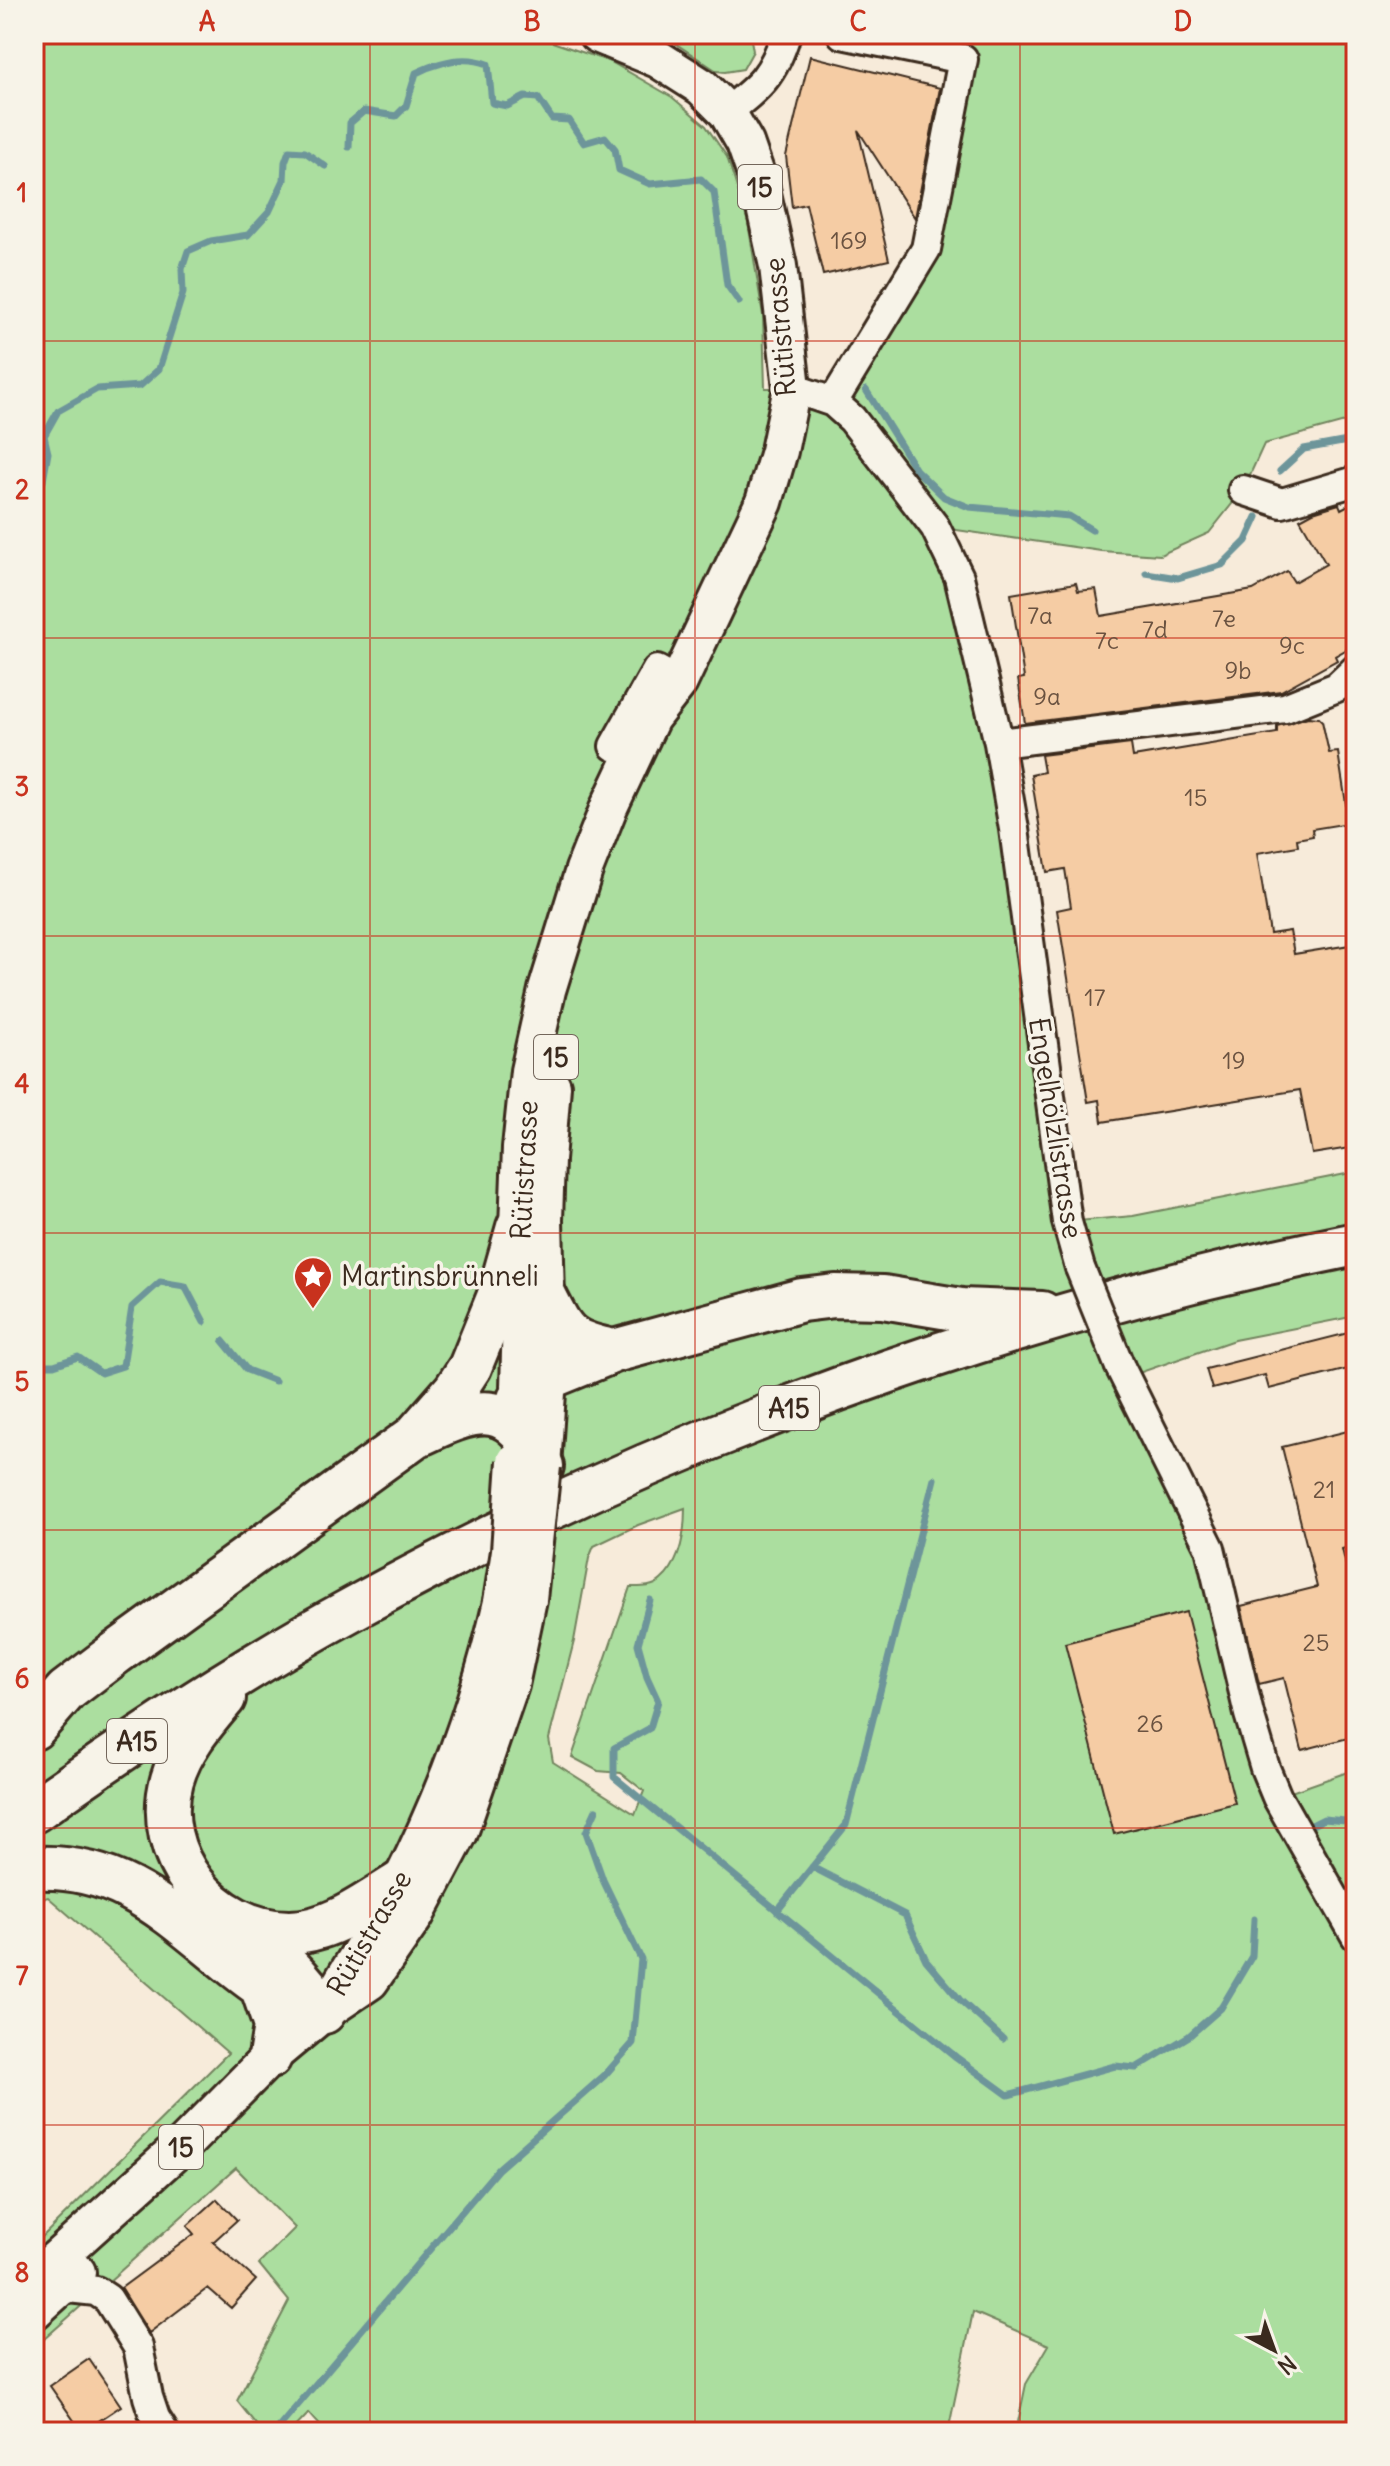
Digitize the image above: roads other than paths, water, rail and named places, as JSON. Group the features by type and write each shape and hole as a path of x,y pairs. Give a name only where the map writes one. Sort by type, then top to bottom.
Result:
{"highway":[{"path":"414,1437 455,1390 470,1367 493,1311 518,1227"},
{"name":"A15","path":"34,1811 90,1771 353,1608 447,1559 648,1463 892,1371 1073,1314 1218,1275 1356,1244"},
{"path":"545,1296 563,1328 574,1340 614,1351"},
{"path":"34,1728 66,1691 414,1437 448,1420 480,1412 494,1414 532,1434 614,1351 759,1310 835,1296 893,1298 961,1310 1073,1314"},
{"path":"243,1674 185,1749 172,1778 166,1809 171,1843 184,1872 202,1894 287,1964 310,1987 324,2012"},
{"path":"34,1868 73,1869 122,1883 157,1904 262,1988 298,2008 324,2012"},
{"path":"225,1914 257,1928 289,1932 312,1928 346,1916 400,1883"},
{"path":"262,1988 275,2026 270,2057"}],"main road":[{"name":"Rütistrasse","path":"532,1434 518,1227 521,1148 529,1071 547,990 565,925 589,857 639,744 651,718 679,682 764,502 779,451 792,388 778,266 761,189 745,143 727,112 702,87 658,59 597,34"},
{"name":"Rütistrasse","path":"324,2012 370,1981 442,1870 496,1732 519,1651 510,1551 532,1434 545,1296 546,1160 559,1036 586,927 628,817 670,727 679,682"},
{"name":"Rütistrasse","path":"324,2012 400,1883 443,1789 490,1656 515,1601"},
{"name":"15","path":"42,2293 270,2057 324,2012"},
{"name":"15","path":"42,2293 212,2147 285,2070 324,2012"}],"street":[{"path":"727,112 768,77 779,57 786,34"},
{"path":"833,402 926,249 963,59 842,34"},
{"name":"Engelhölzlistrasse","path":"792,388 833,402 852,419 935,527 949,552 962,591 999,743 1014,829 1067,1222 1080,1268 1120,1367 1210,1548 1249,1714 1265,1768 1277,1797 1356,1936"},
{"path":"1243,490 1282,503 1356,481"},
{"path":"999,743 1285,708 1337,687 1356,669"},
{"path":"614,746 657,670 679,682"},
{"path":"42,2293 96,2291 108,2299 138,2347 148,2397 164,2432"}],"waterway":[{"path":"349,147 350,123 364,111 396,116 406,106 416,73 452,61 470,60 488,64 492,103 507,106 525,97 538,98 552,119 569,120 584,143 605,137 615,149 619,170 650,184 701,179 714,192 727,285 739,302"},
{"path":"34,498 43,481 48,453 44,436 58,411 97,389 140,386 159,369 183,293 182,269 188,251 211,241 248,235 269,212 284,180 289,151 305,152 325,166"},
{"path":"866,390 916,470 944,497 969,507 1069,516 1092,530"},
{"path":"1280,471 1304,449 1356,437"},
{"path":"1146,573 1178,578 1222,565 1246,541 1257,517"},
{"path":"34,1365 54,1365 78,1357 101,1373 123,1366 132,1307 160,1282 185,1286 204,1322"},
{"path":"223,1341 247,1370 275,1381"},
{"path":"777,1911 846,1825 934,1479"},
{"path":"650,1600 638,1644 647,1677 658,1701 650,1728 614,1748 614,1777 956,2057 1008,2095 1115,2066 1136,2068 1189,2036 1221,2008 1252,1956 1254,1919"},
{"path":"275,2432 498,2169 605,2075 633,2043 641,1959 603,1880 586,1832 596,1810"},
{"path":"1310,1826 1324,1819 1356,1822"},
{"path":"812,1867 905,1915 926,1960 960,2000 1003,2039"}],"place":[{"name":"Martinsbrünneli","path":"313,1310"}]}
